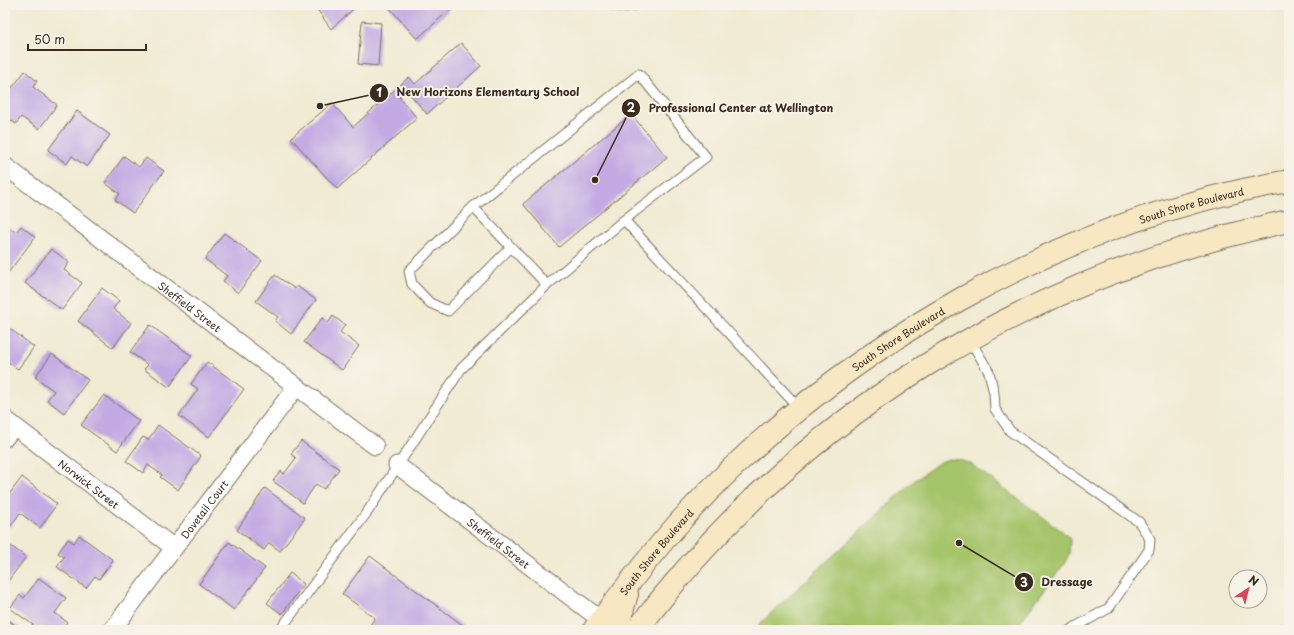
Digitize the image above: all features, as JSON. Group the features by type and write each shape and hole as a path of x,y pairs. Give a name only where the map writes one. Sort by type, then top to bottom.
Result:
{"street":[{"name":"Sheffield Street","path":"5,166 375,446"},
{"name":"South Shore Boulevard","path":"605,628 631,581 682,520 761,441 800,408 868,357 942,310 999,279 1056,252 1116,228 1177,208 1239,191 1289,181"},
{"path":"646,622 706,547 779,475 864,406 903,379 1012,316 1069,289 1127,266 1187,246 1289,220"},
{"name":"Dovetail Court","path":"112,630 296,387"},
{"name":"Norwick Street","path":"8,428 174,548"},
{"name":"Sheffield Street","path":"397,465 605,628"}],"lane":[{"path":"614,5 622,7 635,5"},
{"path":"280,630 368,511 461,369 547,285 624,220 706,157 639,74 473,207 409,271 412,284 430,303 448,312 511,247"},
{"path":"473,207 547,285"},
{"path":"624,220 800,408"},
{"path":"970,339 989,372 994,393 995,409 1010,431 1139,522 1150,539 1149,550 1109,608 1070,630"}],"green space":[{"path":"949,459 960,460 972,465 1063,532 1070,539 1069,554 1064,564 1014,630 757,630 758,626 768,616 915,480 940,462"}],"building":[{"path":"314,5 358,5 331,29"},
{"path":"387,5 455,5 417,39"},
{"path":"362,21 381,23 378,66 358,64"},
{"path":"461,43 481,66 427,114 406,90 399,97 417,118 337,189 291,138 332,103 353,127 409,77 415,84"},
{"path":"25,71 37,81 33,87 57,105 39,129 21,117 16,124 5,116 5,97"},
{"path":"77,111 110,135 87,167 72,156 67,164 48,150"},
{"path":"631,114 667,157 559,247 523,204"},
{"path":"124,156 139,167 146,158 164,171 133,213 115,200 120,194 105,183"},
{"path":"5,225 16,232 21,226 35,237 8,273 5,270"},
{"path":"224,233 262,261 238,293 223,281 227,276 205,259"},
{"path":"51,249 69,262 64,270 82,283 62,310 25,283"},
{"path":"275,275 295,289 297,286 316,300 291,334 275,321 278,317 256,301"},
{"path":"102,288 119,301 113,309 131,323 113,348 78,321"},
{"path":"333,316 345,325 340,332 359,346 342,370 304,342 322,318 328,323"},
{"path":"5,325 34,347 18,369 5,360"},
{"path":"150,325 192,356 169,387 144,369 148,365 130,352"},
{"path":"52,354 88,380 64,413 47,400 54,391 35,377"},
{"path":"207,362 244,389 209,437 179,416 198,389 191,384"},
{"path":"104,395 139,421 117,451 81,425"},
{"path":"158,425 201,456 178,490 160,477 162,475 148,465 143,473 126,461 143,437 148,440"},
{"path":"301,441 339,469 324,489 316,484 303,503 273,481 281,471 284,474 296,458 291,454"},
{"path":"22,477 57,504 40,528 20,513 10,527 5,523 5,500"},
{"path":"265,488 305,518 280,551 269,543 264,550 237,530"},
{"path":"79,535 113,560 99,579 95,576 86,588 57,567 64,557 58,553 68,539 74,543"},
{"path":"5,542 26,557 5,585"},
{"path":"229,542 265,568 234,610 199,584"},
{"path":"370,556 468,630 366,630 375,618 342,594"},
{"path":"290,573 304,584 282,614 267,603"},
{"path":"39,578 66,598 55,613 67,622 61,630 40,630 10,608 20,595 24,598"},
{"path":"7,619 22,630 5,630 5,622"}],"place":[{"name":"New Horizons Elementary School","path":"320,106"},
{"name":"Professional Center at Wellington","path":"595,180"},
{"name":"Dressage","path":"959,543"}]}
